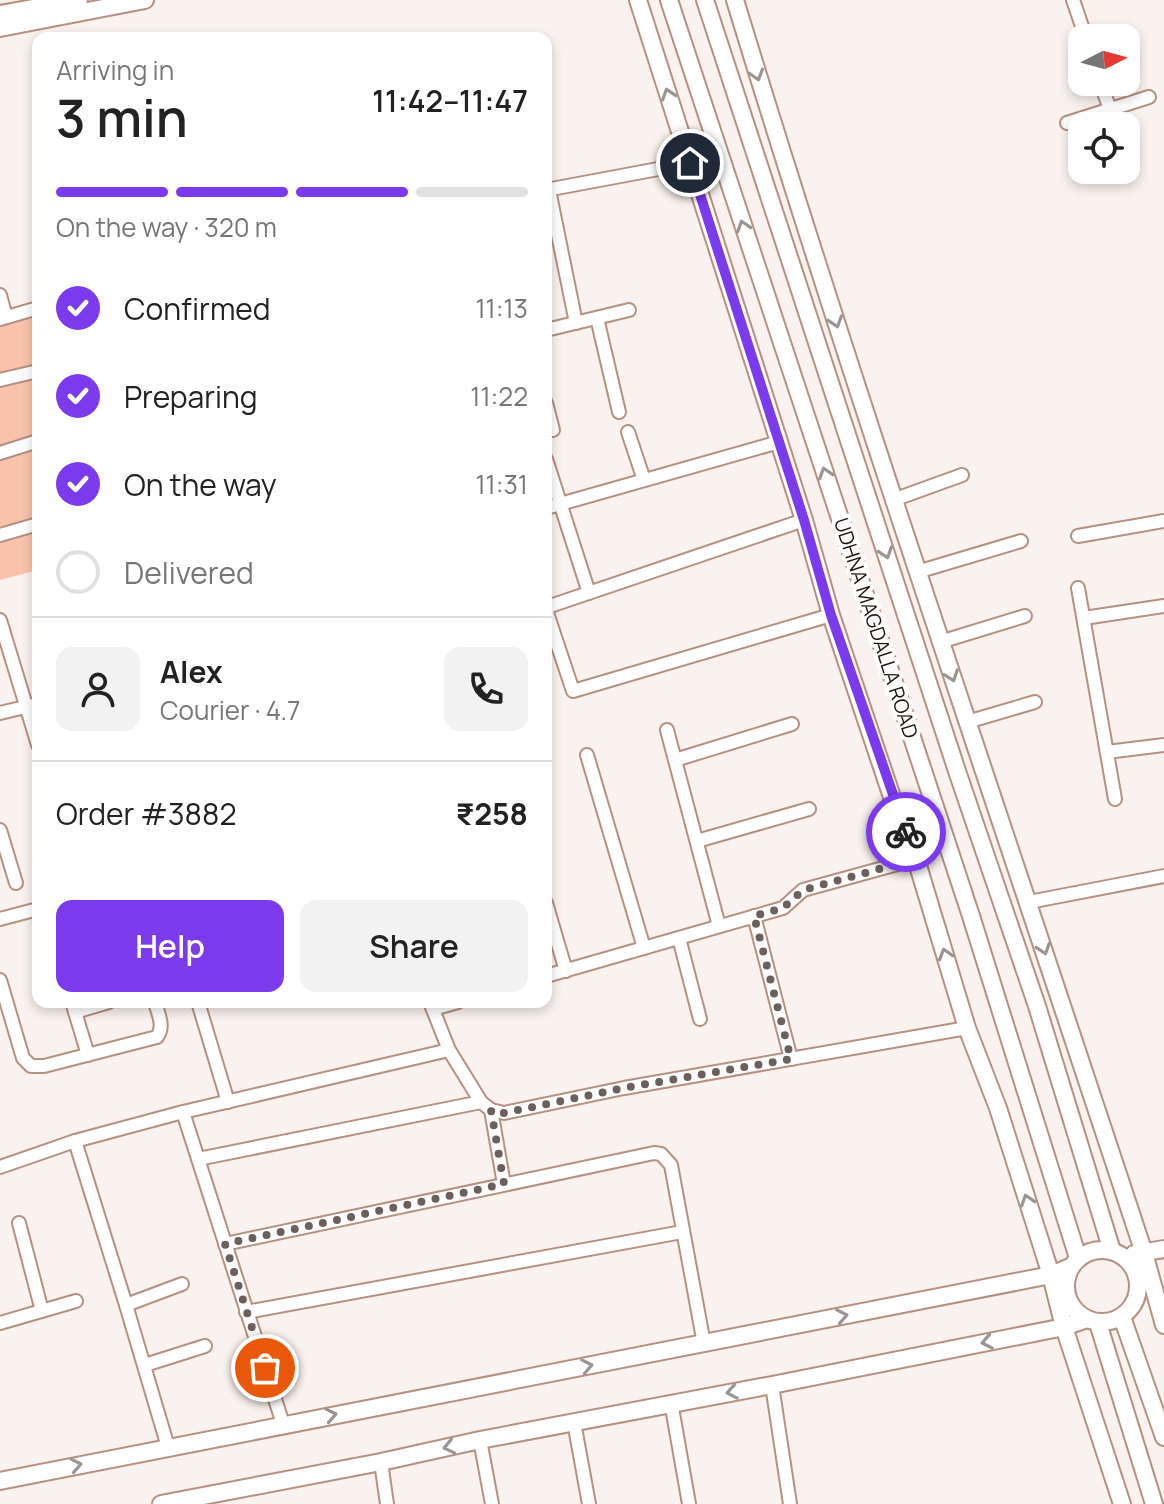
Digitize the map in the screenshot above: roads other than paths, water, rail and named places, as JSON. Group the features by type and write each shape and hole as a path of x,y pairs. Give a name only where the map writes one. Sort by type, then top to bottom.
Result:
{"street":[{"path":"0,14 79,0"},
{"path":"0,28 145,0"},
{"path":"638,0 804,520 831,615 916,859 967,1028 998,1108 1051,1275 1064,1327 1122,1504"},
{"name":"UDHNA MAGDALLA ROAD","path":"669,0 928,786 1074,1263 1066,1279 1069,1303 1077,1313 1092,1321 1154,1504"},
{"name":"UDHNA MAGDALLA ROAD","path":"705,0 1117,1253 1131,1264 1137,1275 1136,1298 1126,1313 1164,1437"},
{"path":"735,0 893,500 1161,1302 1164,1325"},
{"path":"1073,0 1081,24"},
{"path":"1105,96 1110,109"},
{"path":"1067,123 1149,97"},
{"path":"552,189 690,163"},
{"path":"552,213 576,323"},
{"path":"0,295 3,318 32,310"},
{"path":"552,329 629,310"},
{"path":"597,318 619,412"},
{"path":"0,380 32,372"},
{"path":"628,432 644,480"},
{"path":"552,506 779,442"},
{"path":"0,453 32,443"},
{"path":"893,500 962,475"},
{"path":"552,477 589,593"},
{"path":"552,605 804,520"},
{"path":"1078,536 1164,521"},
{"path":"0,535 32,526"},
{"path":"917,572 1021,541"},
{"path":"1078,588 1115,799"},
{"path":"1084,618 1164,606"},
{"path":"552,626 573,691 831,615"},
{"path":"940,642 1025,616"},
{"path":"0,620 32,705 0,713"},
{"path":"967,722 1035,702"},
{"path":"675,760 792,724"},
{"path":"667,730 719,926"},
{"path":"1107,752 1164,745"},
{"path":"587,755 644,948"},
{"path":"697,841 809,809"},
{"path":"0,830 16,883"},
{"path":"552,974 783,908 803,890 916,859"},
{"path":"1029,902 1164,876"},
{"path":"0,919 32,911"},
{"path":"754,916 791,1059"},
{"path":"552,923 566,971"},
{"path":"679,938 700,1019"},
{"path":"0,980 23,1058 31,1066 44,1066 157,1037 161,1026 156,1008"},
{"path":"74,1008 88,1055"},
{"path":"200,1008 228,1102"},
{"path":"432,1008 449,1050 486,1106 504,1184"},
{"path":"198,1159 486,1106 504,1113 624,1088 967,1028"},
{"path":"0,1167 75,1141 183,1112 449,1050"},
{"path":"183,1112 283,1424"},
{"path":"75,1141 168,1447"},
{"path":"225,1244 661,1154 671,1165 704,1344"},
{"path":"19,1223 42,1311"},
{"path":"246,1312 682,1232"},
{"path":"0,1481 1051,1275 1088,1252 1100,1249 1117,1253 1144,1253 1164,1249"},
{"path":"126,1305 182,1284"},
{"path":"0,1323 76,1301"},
{"path":"161,1504 1092,1321 1111,1322 1126,1313 1161,1302"},
{"path":"145,1365 205,1346"},
{"path":"772,1385 790,1504"},
{"path":"671,1402 689,1504"},
{"path":"574,1422 589,1504"},
{"path":"480,1440 492,1504"},
{"path":"381,1462 387,1504"}]}
